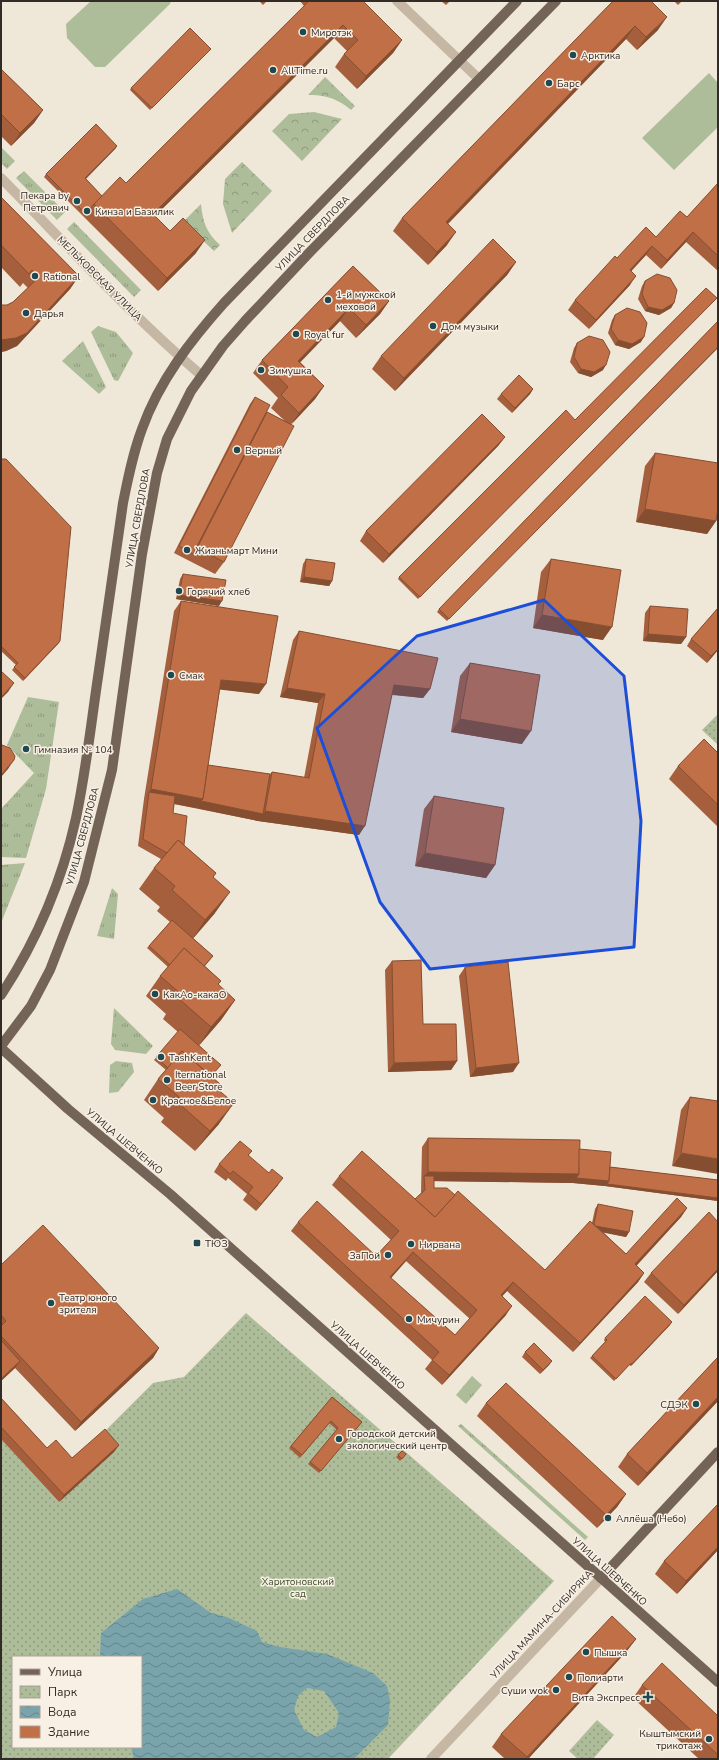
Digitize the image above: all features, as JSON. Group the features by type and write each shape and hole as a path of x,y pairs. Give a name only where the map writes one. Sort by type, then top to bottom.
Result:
{"main road":[{"name":"УЛИЦА СВЕРДЛОВА","path":"1,996 27,953 44,917 60,873 75,819 87,755 123,503 131,465 142,428 166,378 201,328 224,303 458,60 517,1"},
{"name":"УЛИЦА СВЕРДЛОВА","path":"1,1047 31,1006 50,970 84,882 112,770 142,554 157,474 167,440 191,391 223,346 245,321 556,1"},
{"name":"УЛИЦА ШЕВЧЕНКО","path":"1,1047 68,1109 170,1194 718,1682"},
{"name":"УЛИЦА МАМИНА-СИБИРЯКА","path":"600,1578 718,1452"}],"street":[{"path":"397,1 479,79"},
{"name":"МЕЛЬКОВСКАЯ УЛИЦА","path":"1,178 180,357 202,376"},
{"name":"УЛИЦА МАМИНА-СИБИРЯКА","path":"431,1759 600,1578"}],"highlighted area":[{"path":"544,600 624,676 641,821 634,947 430,969 380,902 317,728 417,636"}],"green space":[{"path":"91,1 171,1 170,4 105,67 95,67 67,38 66,24"},
{"path":"709,73 718,83 718,127 674,170 642,138"},
{"path":"325,77 355,106 351,110 331,98 320,95 308,95"},
{"path":"314,112 342,119 302,161 272,131 289,114"},
{"path":"1,147 15,161 7,169 1,163"},
{"path":"242,162 272,191 232,233 223,204 225,179"},
{"path":"24,171 65,212 57,220 16,178"},
{"path":"201,204 208,231 220,245 214,251 183,222"},
{"path":"74,222 141,290 134,297 67,229"},
{"path":"98,326 116,332 133,353 118,381 114,380 91,332"},
{"path":"83,341 106,387 99,394 62,361"},
{"name":"Гимназия № 104","path":"28,697 59,702 46,789 26,858 1,857 1,809 34,773 7,745"},
{"path":"718,714 718,745 702,730"},
{"path":"25,863 1,923 1,865"},
{"path":"112,888 118,894 114,939 97,936"},
{"path":"114,1008 153,1046 146,1054 115,1050 111,1044"},
{"path":"116,1061 132,1063 134,1072 118,1092 109,1093 110,1065"},
{"name":"Харитоновский сад","path":"246,1313 554,1581 388,1759 1,1759 1,1439 59,1502 100,1436 153,1383 184,1377"},
{"path":"472,1376 482,1385 466,1404 456,1395"},
{"path":"461,1424 588,1537 585,1540 458,1426"},
{"path":"597,1720 614,1735 593,1759 578,1759 569,1751"}],"water":[{"path":"177,1589 211,1613 227,1617 257,1631 262,1642 280,1647 327,1654 373,1673 387,1686 390,1700 388,1725 354,1759 134,1759 131,1748 142,1748 142,1656 100,1656 101,1633 143,1599","holes":["307,1688 324,1691 339,1713 336,1727 317,1737 304,1730 294,1710 298,1696"]}],"building":[{"path":"309,1 363,1 402,40 366,76 344,54 358,40 343,25 153,214 170,231 183,218 205,240 167,278 94,204 120,177 126,183"},
{"path":"613,1 651,1 667,17 646,37 635,26 446,222 456,232 437,252 402,218"},
{"path":"190,28 211,49 152,108 131,88"},
{"path":"1,69 43,110 20,133 1,114"},
{"path":"96,124 117,146 85,178 102,196 86,214 46,174"},
{"path":"718,183 718,256 693,232 667,260 652,246 630,270 636,276 596,320 575,300 615,256 617,258 646,227 656,237 680,211 687,217"},
{"path":"1,197 79,276 27,333 16,338 1,340 1,305 7,305 13,302 39,277 32,270 29,274 1,245"},
{"path":"493,239 516,262 404,378 381,356"},
{"path":"353,266 389,301 366,325 349,308 298,361 324,386 299,413 281,395 288,387 262,360"},
{"path":"657,274 670,278 677,290 674,303 662,310 648,307 642,294 645,281"},
{"path":"706,288 717,298 420,597 399,577 566,410 575,420"},
{"path":"627,308 640,312 647,323 644,337 632,344 618,340 611,329 615,315"},
{"path":"718,321 718,347 449,619 439,609"},
{"path":"589,336 603,340 610,352 606,365 594,372 581,369 574,357 577,343"},
{"path":"519,375 533,389 515,408 501,394"},
{"path":"255,397 270,405 193,554 179,546"},
{"path":"267,412 294,426 224,562 197,548"},
{"path":"482,414 505,437 389,554 366,531"},
{"path":"655,453 718,463 718,509 716,521 645,509"},
{"path":"1,459 6,459 71,527 60,641 25,678 14,667 18,663 1,646"},
{"path":"306,559 335,563 332,581 304,577"},
{"path":"551,559 621,570 612,627 542,615"},
{"path":"183,574 226,580 222,601 179,595"},
{"path":"181,601 278,616 266,684 221,680 203,799 151,789"},
{"path":"650,606 688,609 686,637 648,634"},
{"path":"718,608 718,649 711,656 691,639"},
{"path":"299,631 438,658 430,689 394,685 365,826 265,811 272,772 309,778 325,694 287,688"},
{"path":"470,663 540,675 531,731 460,719"},
{"path":"1,671 14,683 1,697"},
{"path":"704,739 718,753 718,805 678,766"},
{"path":"1,745 10,748 15,756 14,760 1,775"},
{"path":"208,765 270,774 263,814 201,801 203,799"},
{"path":"149,792 175,796 173,813 187,816 184,845 178,840 167,853 143,839"},
{"path":"434,796 504,808 495,865 425,853"},
{"path":"178,840 216,873 213,877 230,892 205,920 172,890 175,886 154,868"},
{"path":"172,920 213,956 204,966 184,948 170,965 149,946"},
{"path":"184,948 221,981 218,984 235,1000 211,1027 178,998 181,994 160,976"},
{"path":"421,960 423,1024 456,1024 457,1061 394,1063 392,961"},
{"path":"508,962 519,1063 476,1068 465,967"},
{"path":"180,1029 221,1065 211,1076 182,1051 168,1068 156,1057"},
{"path":"182,1051 220,1084 216,1088 234,1103 210,1131 176,1101 179,1097 158,1079"},
{"path":"690,1097 718,1101 718,1159 681,1153"},
{"path":"428,1138 580,1140 579,1174 428,1172"},
{"path":"240,1141 252,1151 248,1155 269,1173 272,1169 283,1178 261,1204 248,1193 253,1187 233,1171 230,1174 219,1164"},
{"path":"579,1149 611,1152 609,1181 576,1178 579,1174"},
{"path":"362,1151 435,1217 458,1191 545,1270 590,1221 626,1254 677,1198 687,1208 635,1264 644,1273 580,1343 513,1282 501,1295 512,1306 449,1375 432,1360 439,1352 298,1222 317,1201 376,1256 399,1231 339,1176","holes":["413,1252 477,1310 455,1335 390,1277"]},
{"path":"610,1167 718,1180 718,1198 607,1184 609,1181"},
{"path":"424,1176 434,1176 434,1188 447,1188 455,1195 435,1217 415,1199 425,1190"},
{"path":"598,1204 633,1211 629,1232 595,1226 594,1224"},
{"path":"709,1212 718,1222 718,1269 684,1305 651,1273"},
{"path":"43,1225 159,1348 81,1422 1,1336 1,1326 6,1321 1,1315 1,1265"},
{"path":"645,1296 672,1322 616,1379 592,1356 607,1340 605,1338"},
{"path":"1,1340 20,1361 1,1379"},
{"path":"534,1343 552,1361 543,1370 525,1352"},
{"path":"718,1357 718,1397 647,1473 627,1454"},
{"path":"506,1383 626,1494 606,1515 486,1403"},
{"name":"Городской детский экологический центр","path":"332,1397 362,1422 321,1471 310,1462 338,1428 331,1421 302,1455 291,1446"},
{"path":"1,1398 47,1448 56,1440 72,1458 105,1429 119,1445 64,1495 1,1427"},
{"path":"402,1451 406,1454 402,1459 398,1455"},
{"path":"718,1504 718,1547 686,1581 664,1561"},
{"path":"612,1616 636,1639 527,1757 501,1734"},
{"path":"662,1663 718,1716 718,1755 642,1685"}],"place":[{"name":"Миротэк","path":"303,32"},
{"name":"Арктика","path":"573,55"},
{"name":"AllTime.ru","path":"273,70"},
{"name":"Барс","path":"549,83"},
{"name":"Пекара by Петрович","path":"77,201"},
{"name":"Кинза и Базилик","path":"87,211"},
{"name":"Rational","path":"35,276"},
{"name":"1-й мужской меховой","path":"328,300"},
{"name":"Дарья","path":"26,313"},
{"name":"Дом музыки","path":"433,326"},
{"name":"Royal fur","path":"296,334"},
{"name":"Зимушка","path":"261,370"},
{"name":"Верный","path":"237,450"},
{"name":"Жизньмарт Мини","path":"187,550"},
{"name":"Горячий хлеб","path":"179,591"},
{"name":"Смак","path":"171,675"},
{"name":"Гимназия № 104","path":"26,749"},
{"name":"КакАо-какаО","path":"155,994"},
{"name":"TashKent","path":"161,1057"},
{"name":"Iternational Beer Store","path":"167,1080"},
{"name":"Красное&Белое","path":"153,1100"},
{"name":"ТЮЗ","path":"197,1243"},
{"name":"Нирвана","path":"411,1244"},
{"name":"ЗаПой","path":"388,1255"},
{"name":"Театр юного зрителя","path":"51,1303"},
{"name":"Мичурин","path":"409,1319"},
{"name":"СДЭК","path":"696,1404"},
{"name":"Городской детский экологический центр","path":"339,1439"},
{"name":"Аллёша (Небо)","path":"608,1518"},
{"name":"Пышка","path":"586,1652"},
{"name":"Полиарти","path":"569,1677"},
{"name":"Суши wok","path":"556,1690"},
{"name":"Вита Экспресс","path":"648,1697"},
{"name":"Кыштымский трикотаж","path":"709,1739"}]}
